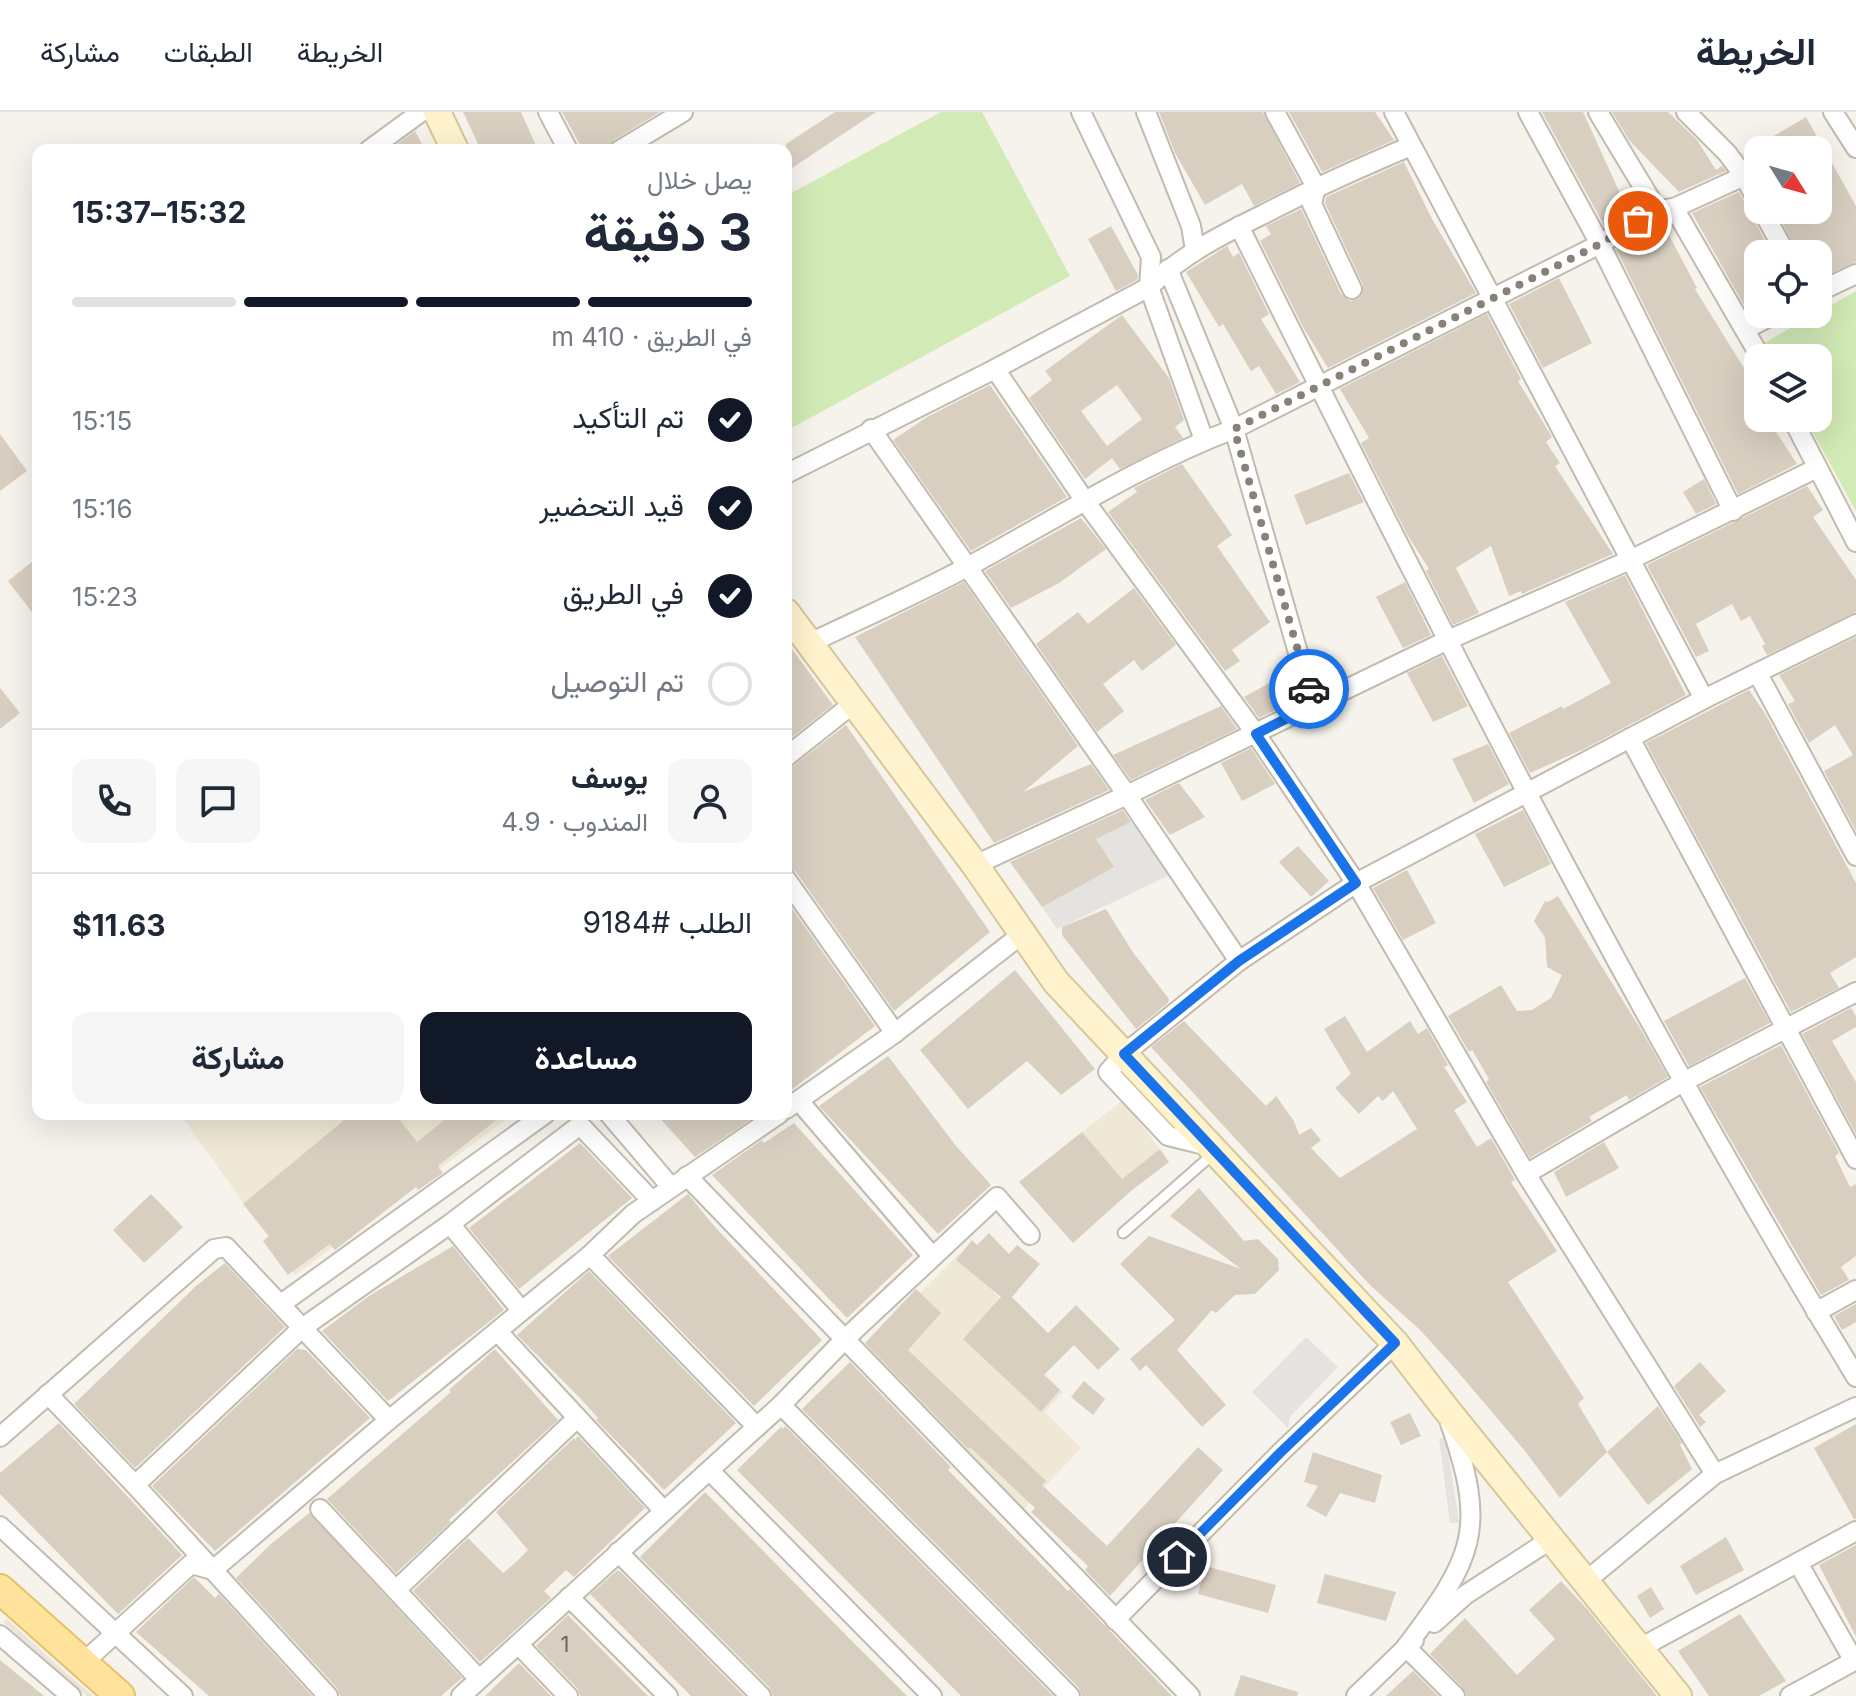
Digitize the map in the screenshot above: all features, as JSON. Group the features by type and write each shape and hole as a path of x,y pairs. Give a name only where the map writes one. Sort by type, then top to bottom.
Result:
{"main road":[{"path":"437,112 452,144"},
{"path":"792,620 975,865 1056,982 1395,1343 1678,1696"},
{"path":"2,1594 120,1696"}],"street":[{"path":"377,144 421,112"},
{"path":"548,112 565,144"},
{"path":"630,144 683,112"},
{"path":"1081,112 1151,257 1149,287 1204,440"},
{"path":"1146,112 1191,226 1195,250"},
{"path":"1275,112 1316,187 1312,204 1352,289"},
{"path":"1394,112 1704,699"},
{"path":"1528,112 1600,244 1733,511"},
{"path":"1598,112 1754,344"},
{"path":"810,643 966,567 1204,440 1234,429 1666,209 1744,176 1727,153 1686,112"},
{"path":"1833,112 1856,148"},
{"path":"792,471 995,369 1149,287 1195,250 1239,226 1316,187 1411,146"},
{"path":"1239,226 1527,793 1683,1082 1856,1377"},
{"path":"1168,269 1234,429 1313,705"},
{"path":"1832,285 1856,274"},
{"path":"995,369 1085,501 1256,734 1356,883 1526,1174 1715,1474"},
{"path":"871,429 1239,961"},
{"path":"1799,432 1856,542"},
{"path":"975,865 1256,734 1448,640 1630,560 1817,468"},
{"path":"1124,1054 1239,961 1356,883 1704,699 1856,624"},
{"path":"1758,674 1856,856"},
{"path":"792,752 854,703"},
{"path":"1630,738 1856,1159"},
{"path":"792,887 895,1033"},
{"path":"932,1256 792,1105 895,1033 1021,935"},
{"path":"1526,1174 1683,1082 1856,992"},
{"path":"281,1304 537,1120"},
{"path":"135,1485 302,1328 450,1224 579,1120"},
{"path":"581,1120 652,1201"},
{"path":"614,1120 671,1187"},
{"path":"213,1570 590,1255 633,1214 764,1120"},
{"path":"687,1176 1190,1696"},
{"path":"461,1696 781,1405 845,1339 997,1197 1030,1235"},
{"path":"450,1224 521,1310"},
{"path":"0,1437 220,1246 226,1247 389,1420"},
{"path":"590,1255 757,1427"},
{"path":"1816,1312 1856,1290"},
{"path":"498,1332 664,1511"},
{"path":"1115,1620 1281,1452 1395,1343"},
{"path":"48,1394 328,1696"},
{"path":"781,1405 1070,1696"},
{"path":"1586,1581 1715,1474 1856,1407"},
{"path":"1406,1647 1458,1574 1468,1541 1472,1515 1470,1492 1464,1462 1446,1409"},
{"path":"397,1589 577,1418"},
{"path":"710,1471 932,1696"},
{"path":"320,1509 479,1679"},
{"path":"0,1526 183,1696"},
{"path":"1640,1648 1856,1531"},
{"path":"1356,1696 1465,1595 1553,1538"},
{"path":"618,1552 761,1696"},
{"path":"1790,1696 1855,1661 1798,1563"},
{"path":"83,1663 191,1564 213,1570"},
{"path":"569,1597 668,1696"},
{"path":"0,1635 71,1696"},
{"path":"519,1645 568,1696"},
{"path":"1406,1647 1455,1696"}],"lane":[{"path":"1123,1233 1212,1149"}],"shaded area":[{"path":"1133,821 1172,874 1057,929 1042,907 1096,839"},
{"path":"1120,1102 1125,1104 1160,1149 1122,1179 1082,1132"},
{"path":"184,1120 506,1120 295,1275"},
{"path":"959,1254 1002,1301 985,1317 1063,1392 1045,1412 1081,1448 1023,1510 859,1353"},
{"path":"1306,1337 1338,1367 1290,1417 1288,1428 1252,1392"},
{"path":"1446,1436 1459,1523 1450,1523 1439,1439"},
{"path":"7,1619 93,1696 87,1696 37,1653 3,1622"}],"green space":[{"path":"941,112 982,112 1070,276 792,428 792,193"},
{"path":"1856,291 1856,511 1813,432 1832,432 1832,344 1764,343 1791,328 1832,328 1832,305"}],"building":[{"path":"463,112 521,112 535,144 478,144"},
{"path":"562,112 660,112 612,144 580,144"},
{"path":"835,112 876,112 792,168 792,144 786,144"},
{"path":"1159,112 1263,112 1300,183 1254,206 1242,184 1205,205 1175,153"},
{"path":"1289,112 1375,112 1394,140 1322,172"},
{"path":"1542,112 1583,112 1629,213 1605,227"},
{"path":"1612,112 1668,112 1697,140 1716,170 1722,166 1726,171 1679,192 1629,140"},
{"path":"1806,117 1817,136 1774,136"},
{"path":"415,131 422,144 397,144"},
{"path":"1404,162 1432,219 1476,293 1328,368 1303,327 1260,241 1271,234 1266,226 1301,209 1341,294 1350,301 1358,299 1362,295 1363,285 1325,203 1326,197"},
{"path":"1832,163 1856,206 1856,262 1832,273 1832,240 1791,240 1783,224 1832,224"},
{"path":"1739,192 1744,201 1744,224 1756,224 1765,240 1744,240 1744,305 1692,213"},
{"path":"1662,222 1695,289 1744,368 1744,432 1776,432 1797,464 1738,494 1616,249"},
{"path":"1111,226 1138,275 1137,280 1116,291 1088,239"},
{"path":"1227,246 1233,257 1239,253 1269,314 1261,319 1300,382 1276,394 1259,366 1251,371 1223,324 1219,327 1186,272"},
{"path":"1559,278 1592,343 1543,368 1509,304"},
{"path":"1487,314 1521,379 1518,381 1552,437 1546,442 1560,463 1555,466 1613,554 1522,594 1521,591 1509,596 1491,546 1456,568 1479,613 1453,625 1426,571 1429,569 1408,536 1361,443 1369,438 1340,389"},
{"path":"1122,315 1169,378 1184,420 1175,427 1183,438 1120,469 1112,458 1085,479 1029,398 1052,380 1045,371","holes":["1117,385 1142,419 1107,446 1081,411"]},
{"path":"990,385 1067,497 971,551 893,440 927,417"},
{"path":"0,434 27,471 0,491"},
{"path":"1182,464 1232,535 1217,546 1270,622 1232,650 1240,661 1225,671 1108,512 1137,492 1134,488"},
{"path":"1349,473 1364,502 1306,525 1294,495"},
{"path":"1704,479 1716,504 1696,514 1683,492"},
{"path":"1807,486 1823,510 1813,517 1856,580 1856,612 1767,655 1762,646 1765,644 1750,616 1741,621 1732,604 1696,624 1709,651 1696,657 1647,565"},
{"path":"1081,518 1106,549 1059,583 1011,608 985,571"},
{"path":"32,562 32,612 8,581"},
{"path":"1625,575 1686,695 1584,749 1530,773 1509,733 1611,683 1565,602"},
{"path":"964,582 1078,746 1023,792 1091,764 1109,790 994,843 855,637"},
{"path":"1405,582 1431,635 1403,648 1376,597"},
{"path":"1134,588 1176,645 1142,671 1134,660 1103,684 1124,711 1097,732 1036,644 1078,612 1088,624"},
{"path":"1856,637 1856,831 1824,771 1853,755 1835,725 1809,743 1788,704 1795,701 1779,675"},
{"path":"792,649 833,705 792,737"},
{"path":"1442,656 1468,706 1433,722 1407,673"},
{"path":"1289,672 1299,699 1259,718 1244,697"},
{"path":"0,688 20,713 0,729"},
{"path":"1749,690 1766,715 1856,883 1856,957 1830,973 1839,988 1791,1012 1646,743"},
{"path":"1221,706 1237,729 1131,780 1113,755"},
{"path":"846,725 990,932 894,1011 792,870 793,766"},
{"path":"1488,744 1509,784 1474,803 1452,759"},
{"path":"1251,748 1275,784 1242,801 1221,763"},
{"path":"1179,783 1205,817 1170,835 1145,800"},
{"path":"1123,810 1131,822 1096,839 1114,867 1042,907 1010,862"},
{"path":"1523,810 1551,864 1504,887 1475,834"},
{"path":"1298,846 1329,881 1311,897 1279,862"},
{"path":"1407,870 1436,923 1403,940 1373,888"},
{"path":"1558,896 1668,1077 1629,1100 1627,1095 1589,1117 1592,1121 1530,1158 1486,1082 1489,1079 1448,1016 1501,985 1517,1011 1532,1010 1551,998 1562,975 1547,967 1545,938 1534,921 1545,901"},
{"path":"792,908 875,1026 792,1089"},
{"path":"1106,909 1132,951 1169,999 1136,1029 1062,935 1062,927"},
{"path":"1015,970 1095,1069 1061,1095 1027,1061 968,1109 920,1050"},
{"path":"1745,978 1770,1023 1689,1066 1664,1021"},
{"path":"1851,1008 1856,1016 1856,1027 1832,1041 1856,1082 1856,1134 1802,1034"},
{"path":"1345,1016 1367,1052 1410,1021 1418,1034 1427,1028 1448,1065 1444,1067 1467,1102 1454,1110 1477,1147 1491,1138 1515,1180 1511,1182 1557,1251 1508,1282 1584,1398 1578,1404 1607,1452 1560,1498 1525,1451 1452,1365 1420,1330 1370,1285 1151,1047 1184,1021 1266,1106 1276,1096 1294,1121 1299,1135 1311,1128 1321,1140 1311,1148 1340,1178 1417,1129 1393,1091 1383,1101 1378,1096 1359,1114 1335,1088 1351,1074 1324,1029"},
{"path":"1781,1045 1839,1153 1835,1156 1850,1187 1856,1184 1856,1256 1841,1267 1849,1280 1821,1295 1700,1087"},
{"path":"888,1056 956,1146 991,1185 938,1234 819,1106"},
{"path":"400,1120 417,1142 444,1120 496,1120 438,1166 443,1173 418,1190 416,1187 335,1250 330,1244 288,1275 263,1241 269,1236 243,1204 343,1121"},
{"path":"661,1120 750,1120 695,1157"},
{"path":"794,1123 913,1255 847,1318 712,1175 762,1140 764,1143"},
{"path":"1082,1132 1122,1179 1160,1149 1169,1162 1132,1190 1073,1243 1019,1182"},
{"path":"1604,1142 1619,1168 1566,1197 1554,1172"},
{"path":"580,1143 632,1198 519,1289 469,1228"},
{"path":"1199,1188 1244,1241 1258,1239 1278,1259 1279,1270 1255,1294 1235,1295 1216,1313 1212,1310 1177,1350 1226,1405 1202,1427 1146,1365 1140,1371 1130,1359 1175,1320 1120,1264 1149,1236 1241,1269 1170,1216"},
{"path":"151,1194 183,1227 144,1263 113,1230"},
{"path":"688,1194 714,1226 822,1340 754,1406 608,1256"},
{"path":"989,1233 1009,1254 1017,1245 1040,1264 1012,1297 1048,1333 1076,1305 1120,1349 1098,1370 1074,1345 1044,1375 1060,1390 1041,1412 963,1339 1001,1297 956,1260 972,1240 977,1245"},
{"path":"453,1246 504,1310 388,1401 322,1331 369,1296"},
{"path":"225,1263 285,1327 135,1468 74,1404 196,1286"},
{"path":"589,1271 736,1423 664,1490 517,1335"},
{"path":"916,1289 941,1313 908,1350 1046,1481 1042,1485 1107,1546 1198,1447 1223,1470 1110,1596 1085,1570 1088,1566 1031,1512 1035,1508 970,1447 968,1449 865,1343"},
{"path":"1856,1304 1856,1322 1842,1330 1834,1316"},
{"path":"297,1349 306,1350 370,1418 215,1551 152,1486"},
{"path":"495,1349 558,1420 396,1573 327,1499 451,1392 449,1390"},
{"path":"850,1362 951,1467 948,1470 1068,1591 1070,1589 1172,1696 1082,1696 1079,1688 802,1409"},
{"path":"1700,1362 1726,1391 1699,1415 1706,1422 1700,1427 1674,1386"},
{"path":"1084,1381 1105,1399 1093,1415 1071,1397"},
{"path":"1658,1406 1682,1443 1680,1445 1692,1469 1648,1505 1607,1452"},
{"path":"1410,1413 1421,1436 1401,1445 1390,1422"},
{"path":"59,1423 182,1555 118,1614 0,1494 0,1473"},
{"path":"1856,1424 1856,1519 1854,1519 1814,1448"},
{"path":"785,1426 1053,1696 961,1696 737,1470"},
{"path":"578,1436 645,1508 574,1577 566,1570 544,1591 551,1598 480,1662 413,1591 468,1538 503,1573 515,1563 528,1550 496,1512"},
{"path":"1313,1452 1382,1475 1375,1503 1340,1493 1326,1517 1306,1506 1318,1486 1304,1482"},
{"path":"705,1492 907,1696 773,1696 770,1688 640,1557"},
{"path":"309,1513 462,1678 441,1696 340,1696 337,1688 236,1578"},
{"path":"1726,1537 1744,1570 1696,1595 1680,1566"},
{"path":"1856,1545 1856,1637 1819,1565"},
{"path":"1205,1566 1276,1585 1268,1613 1198,1594"},
{"path":"618,1570 744,1696 691,1696 590,1594"},
{"path":"1325,1574 1396,1592 1386,1621 1317,1603"},
{"path":"194,1577 215,1598 219,1594 312,1696 209,1696 136,1632"},
{"path":"1561,1581 1657,1696 1467,1696 1430,1654 1465,1618 1517,1675 1555,1639 1529,1610"},
{"path":"1651,1587 1664,1609 1650,1618 1637,1596"},
{"path":"1740,1614 1786,1681 1759,1696 1709,1696 1678,1651"},
{"path":"568,1615 648,1696 580,1696 577,1688 536,1646"},
{"path":"0,1660 44,1696 0,1696"},
{"path":"519,1663 551,1696 485,1696"},
{"path":"1413,1671 1438,1696 1386,1696"},
{"path":"1241,1675 1298,1692 1297,1696 1234,1696"}],"way so far":[{"path":"1309,689 1234,429 1600,244 1638,221"}],"route":[{"path":"1177,1557 1395,1343 1124,1054 1239,961 1356,883 1256,734 1313,705 1309,689"}]}
